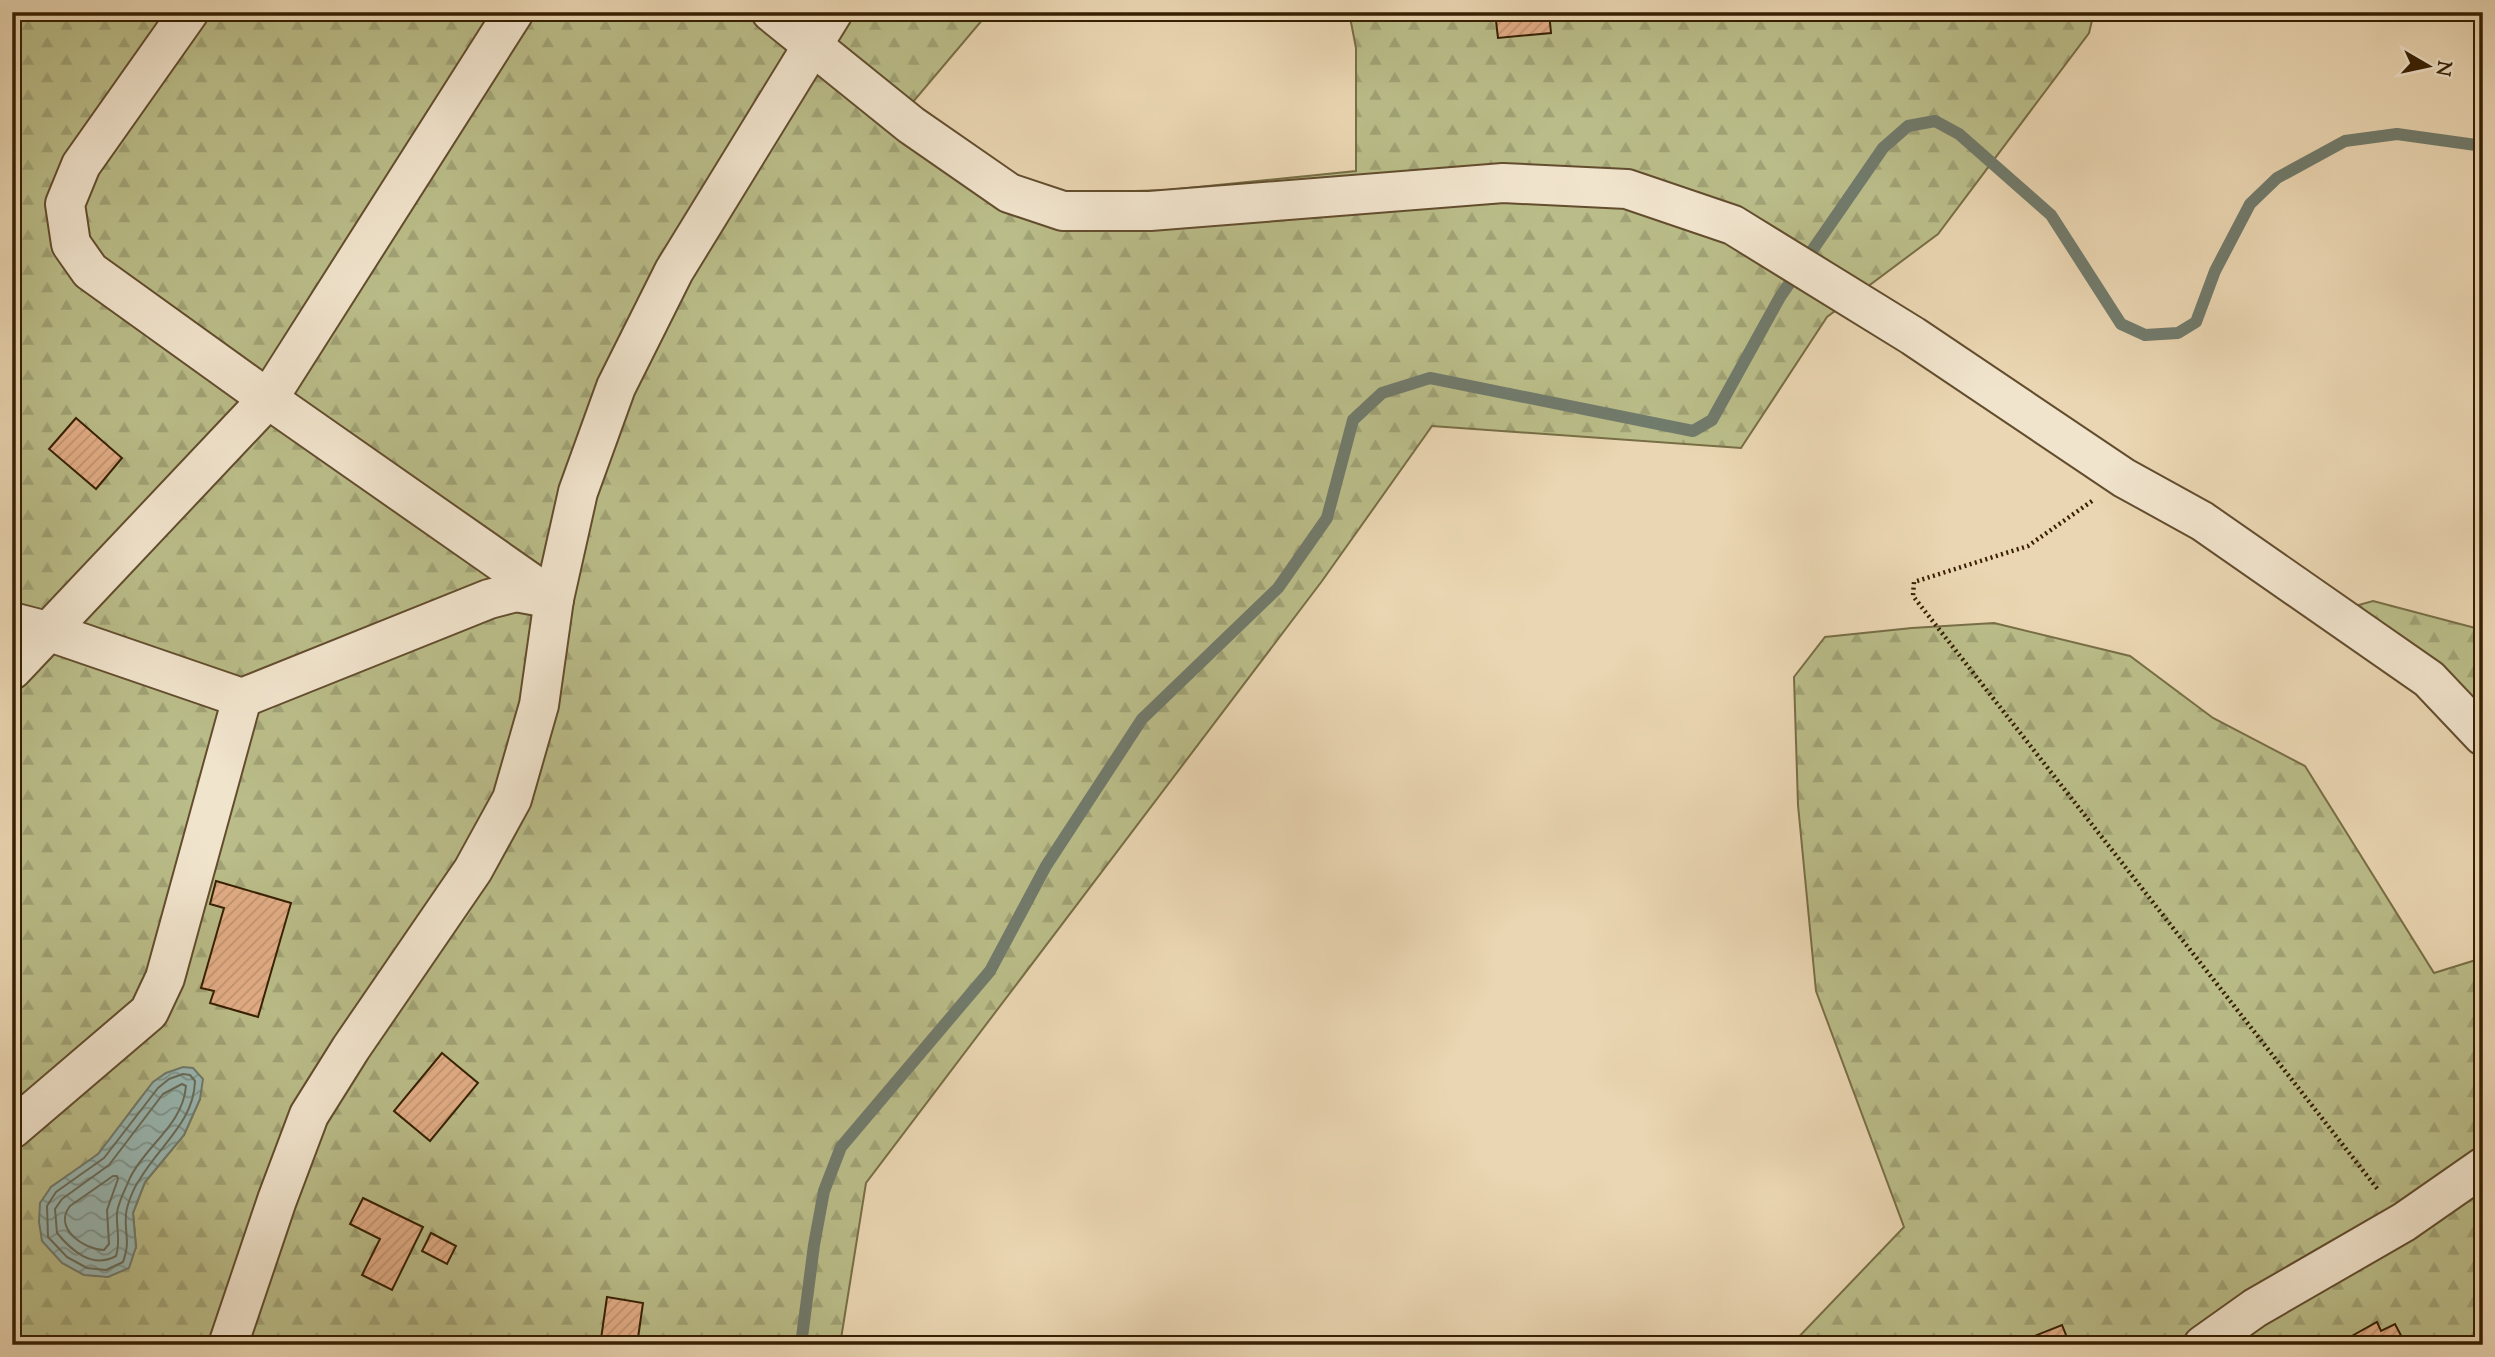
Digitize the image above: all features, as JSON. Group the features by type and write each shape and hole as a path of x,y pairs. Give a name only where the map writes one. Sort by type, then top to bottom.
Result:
{"street":[{"path":"189,12 81,165 65,204 71,244 90,271 554,598"},
{"path":"12,670 29,627 268,399 514,12"},
{"path":"771,12 911,125 1009,193 1063,211 1150,211 1503,183 1627,189 1733,225 1913,336 2124,478 2202,520 2429,679 2483,737"},
{"path":"228,1345 309,1115 351,1048 473,870 512,799 540,705 554,598 578,492 616,387 674,271 833,12"},
{"path":"29,627 242,698 489,599 516,592 554,598"},
{"path":"12,1129 149,1012 166,978 242,698"},
{"path":"2203,1345 2255,1308 2404,1222 2483,1167"}],"path":[{"path":"2124,478 2028,546 1914,582 1913,596 2404,1222"}],"green space":[{"path":"12,12 989,12 912,103 1017,177 1068,193 1168,190 1356,171 1356,48 1349,12 1857,12 1858,20 1946,21 1977,12 2094,12 2089,33 1938,234 1827,317 1741,448 1432,426 1322,581 866,1183 840,1345 12,1345","holes":["166,1073 200,1099 184,1135 145,1182 133,1213 136,1247 51,1187 95,1157 139,1100"]},
{"path":"2373,601 2483,630 2483,722 2355,606"},
{"path":"1994,623 2130,656 2213,718 2305,766 2434,973 2483,956 2483,1345 1791,1345 1904,1227 1816,991 1798,805 1794,677 1825,637"}],"water":[{"path":"183,1067 193,1068 203,1079 200,1099 184,1135 145,1182 133,1213 136,1247 129,1268 108,1277 84,1275 62,1263 42,1241 40,1203 51,1187 98,1154 153,1082 166,1073"}],"building":[{"path":"1495,12 1549,12 1551,33 1498,38"},
{"path":"76,418 122,458 96,489 49,449"},
{"path":"216,881 291,903 258,1017 210,1003 214,991 201,988 224,908 210,904"},
{"path":"442,1053 478,1083 430,1141 394,1111"},
{"path":"363,1198 423,1227 392,1290 362,1275 380,1239 350,1224"},
{"path":"431,1233 456,1246 447,1264 422,1251"},
{"path":"607,1297 643,1303 637,1345 601,1339"},
{"path":"2377,1322 2381,1331 2395,1324 2406,1345 2355,1345 2350,1337"},
{"path":"2062,1325 2070,1345 2029,1345 2027,1339"}],"waterway":[{"path":"801,1345 824,1191 841,1147 990,971 1046,866 1142,719 1278,588 1327,518 1353,420 1382,393 1430,378 1693,431 1712,420 1780,297 1883,148 1908,126 1935,121 1959,134 2051,215 2121,324 2145,335 2178,333 2196,322 2215,271 2250,204 2277,178 2345,141 2397,134 2483,146"}]}
